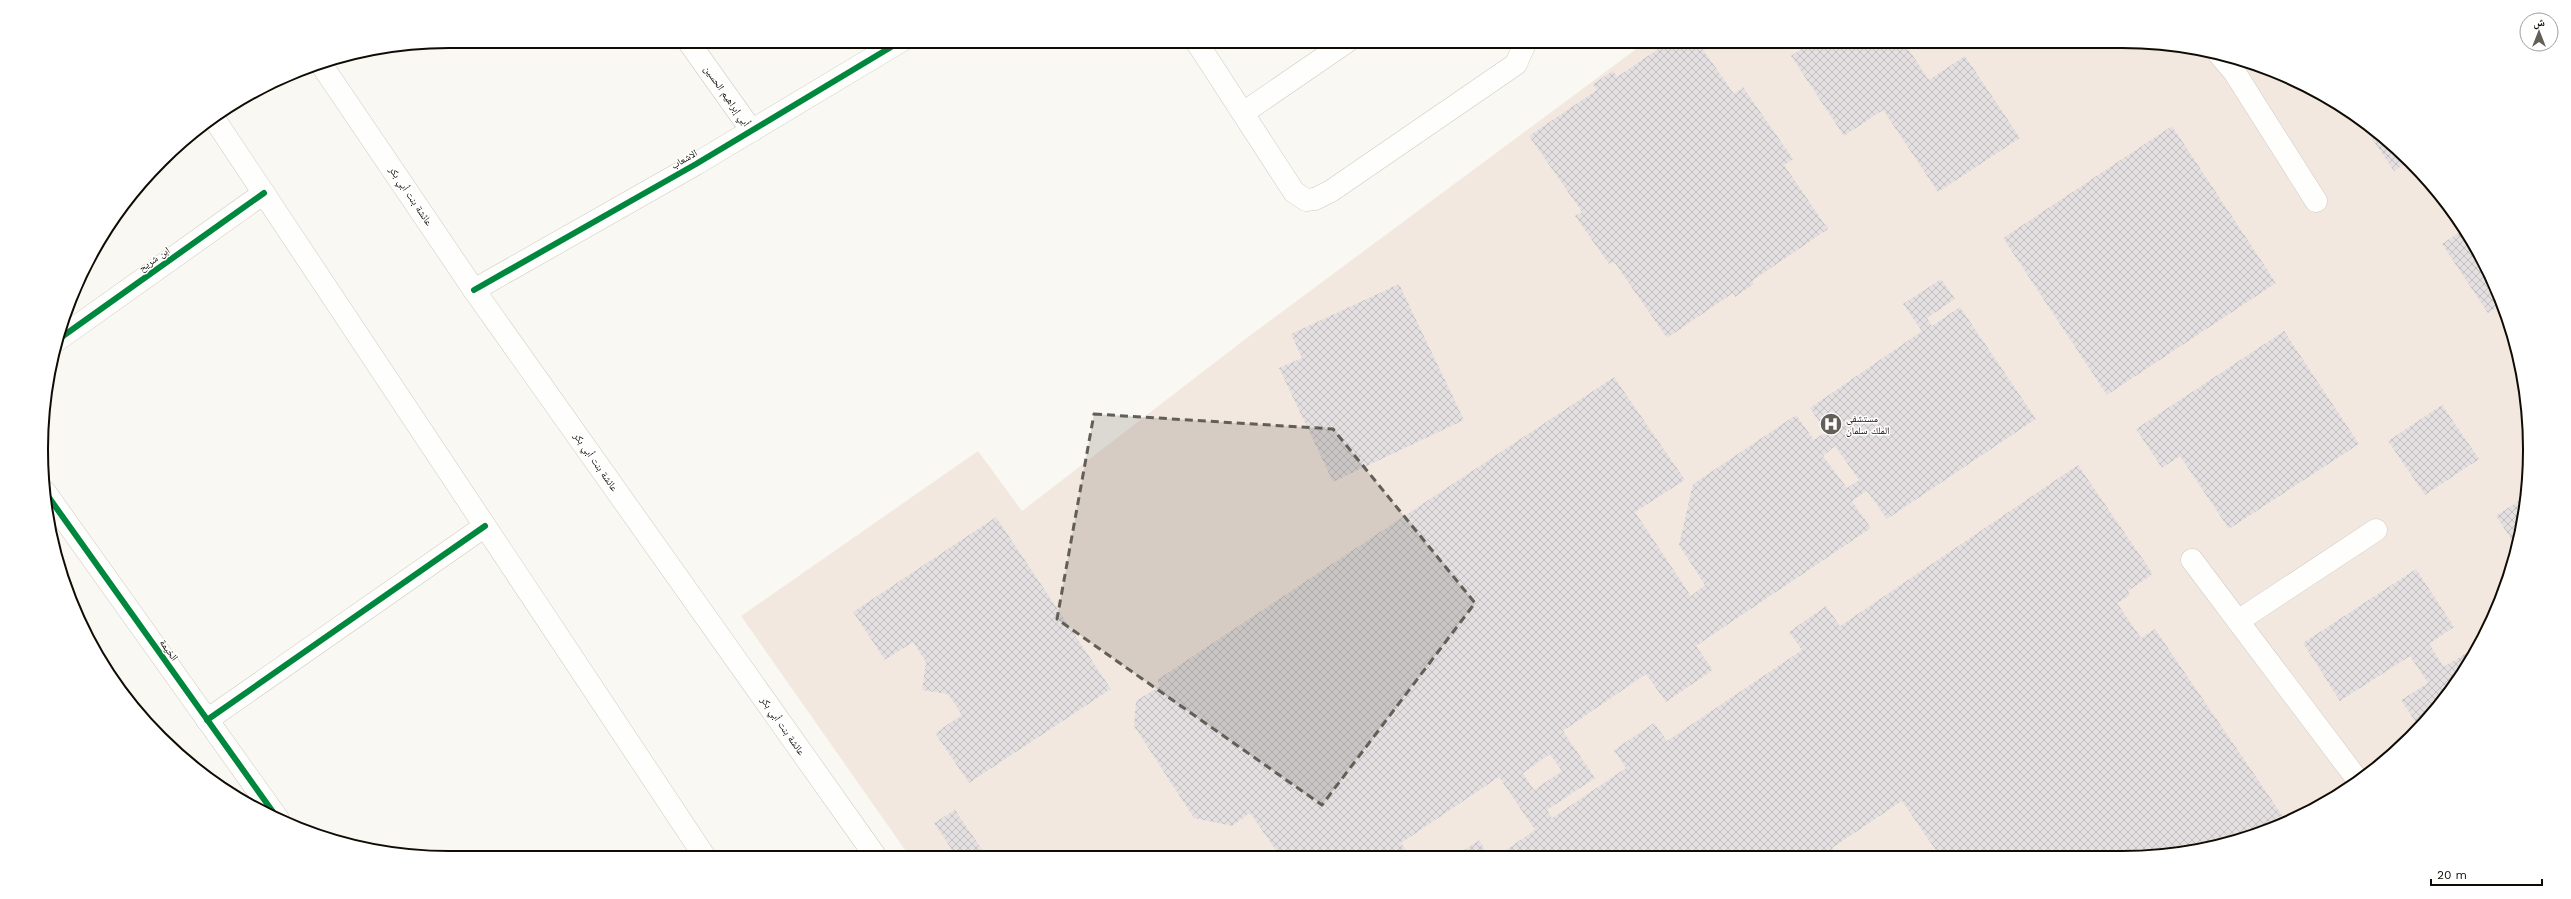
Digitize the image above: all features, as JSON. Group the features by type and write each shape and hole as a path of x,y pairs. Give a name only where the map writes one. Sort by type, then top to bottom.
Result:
{"main road":[{"name":"أبي إبراهيم الحسين","path":"693,48 752,131"},
{"name":"الاشعاب","path":"474,290 752,131 889,48"},
{"path":"1201,48 1294,192 1306,200 1315,199 1331,191 1516,64 1523,48"},
{"path":"1243,113 1338,48"},
{"path":"2226,62 2235,73 2316,201"},
{"name":"عائشة بنت أبي بكر","path":"324,68 474,290 872,851"},
{"path":"217,123 700,851"},
{"name":"ابن شريح","path":"65,335 264,193"},
{"name":"الخيمة","path":"51,502 271,810"},
{"path":"207,720 484,526"},
{"path":"2238,621 2376,530"},
{"path":"2192,560 2355,776"}],"highlighted area":[{"path":"1094,414 1333,429 1475,603 1322,805 1057,619"}],"shaded area":[{"name":"مستشفى الملك سلمان","path":"1638,48 2122,48 2174,51 2251,69 2299,89 2322,102 2366,131 2386,148 2423,185 2440,205 2455,226 2482,272 2502,320 2520,397 2523,450 2520,502 2502,579 2482,627 2455,673 2423,714 2386,751 2366,768 2322,797 2299,810 2251,830 2200,843 2174,848 2122,851 906,851 741,616 978,451 1022,511 1248,337"}],"building":[{"path":"1660,48 1702,48 1734,94 1743,87 1793,159 1784,165 1828,229 1752,281 1754,284 1735,297 1733,293 1667,338 1614,262 1609,264 1575,216 1582,212 1529,136 1597,90 1593,84 1613,71 1617,77"},
{"path":"1803,48 1908,48 1929,80 1965,56 2020,138 1938,192 1883,110 1844,136 1791,56"},
{"path":"2172,126 2276,283 2107,395 2003,238"},
{"path":"2368,133 2404,165 2394,171"},
{"path":"2459,232 2482,272 2497,307 2488,313 2442,244"},
{"path":"1941,279 1955,299 1927,318 1932,326 1960,307 2036,419 1887,519 1867,491 1852,501 1871,528 1696,646 1713,670 1666,702 1646,674 1563,731 1595,778 1547,810 1552,818 1626,768 1614,750 1654,723 1667,741 1802,650 1789,632 1826,606 1840,626 2078,465 2153,574 2128,591 2130,595 2117,603 2141,638 2155,629 2282,815 2273,821 2251,830 2174,848 2122,851 1936,851 1902,801 1832,848 1834,851 1504,851 1535,830 1499,777 1401,843 1407,851 1277,851 1250,813 1232,826 1194,818 1134,726 1136,701 1160,686 1157,680 1614,377 1685,480 1635,512 1691,596 1705,585 1679,545 1693,484 1796,415 1814,440 1826,432 1810,408 1922,331 1903,304","holes":["1835,446 1859,480 1847,488 1823,456","1550,754 1562,771 1534,790 1523,773"]},
{"path":"1399,284 1464,420 1333,482 1279,368 1302,358 1291,334"},
{"path":"2284,331 2359,444 2229,529 2180,456 2162,468 2136,429"},
{"path":"2442,405 2479,459 2425,495 2388,441"},
{"path":"2520,500 2512,540 2496,516"},
{"path":"996,517 1111,689 969,783 935,733 962,715 948,694 922,690 926,662 913,642 885,660 853,612"},
{"path":"2416,569 2454,627 2429,644 2444,667 2468,652 2440,694 2416,722 2401,700 2428,683 2410,656 2340,701 2303,643"},
{"path":"955,810 983,851 953,851 934,823"},
{"path":"1479,840 1486,851 1462,851"}],"cycle path":[{"path":"474,290 696,164 889,48"},
{"path":"65,335 264,193"},
{"path":"51,500 271,810"},
{"path":"207,720 485,526"}],"place":[{"name":"مستشفى الملك سلمان","path":"1831,424"}]}
